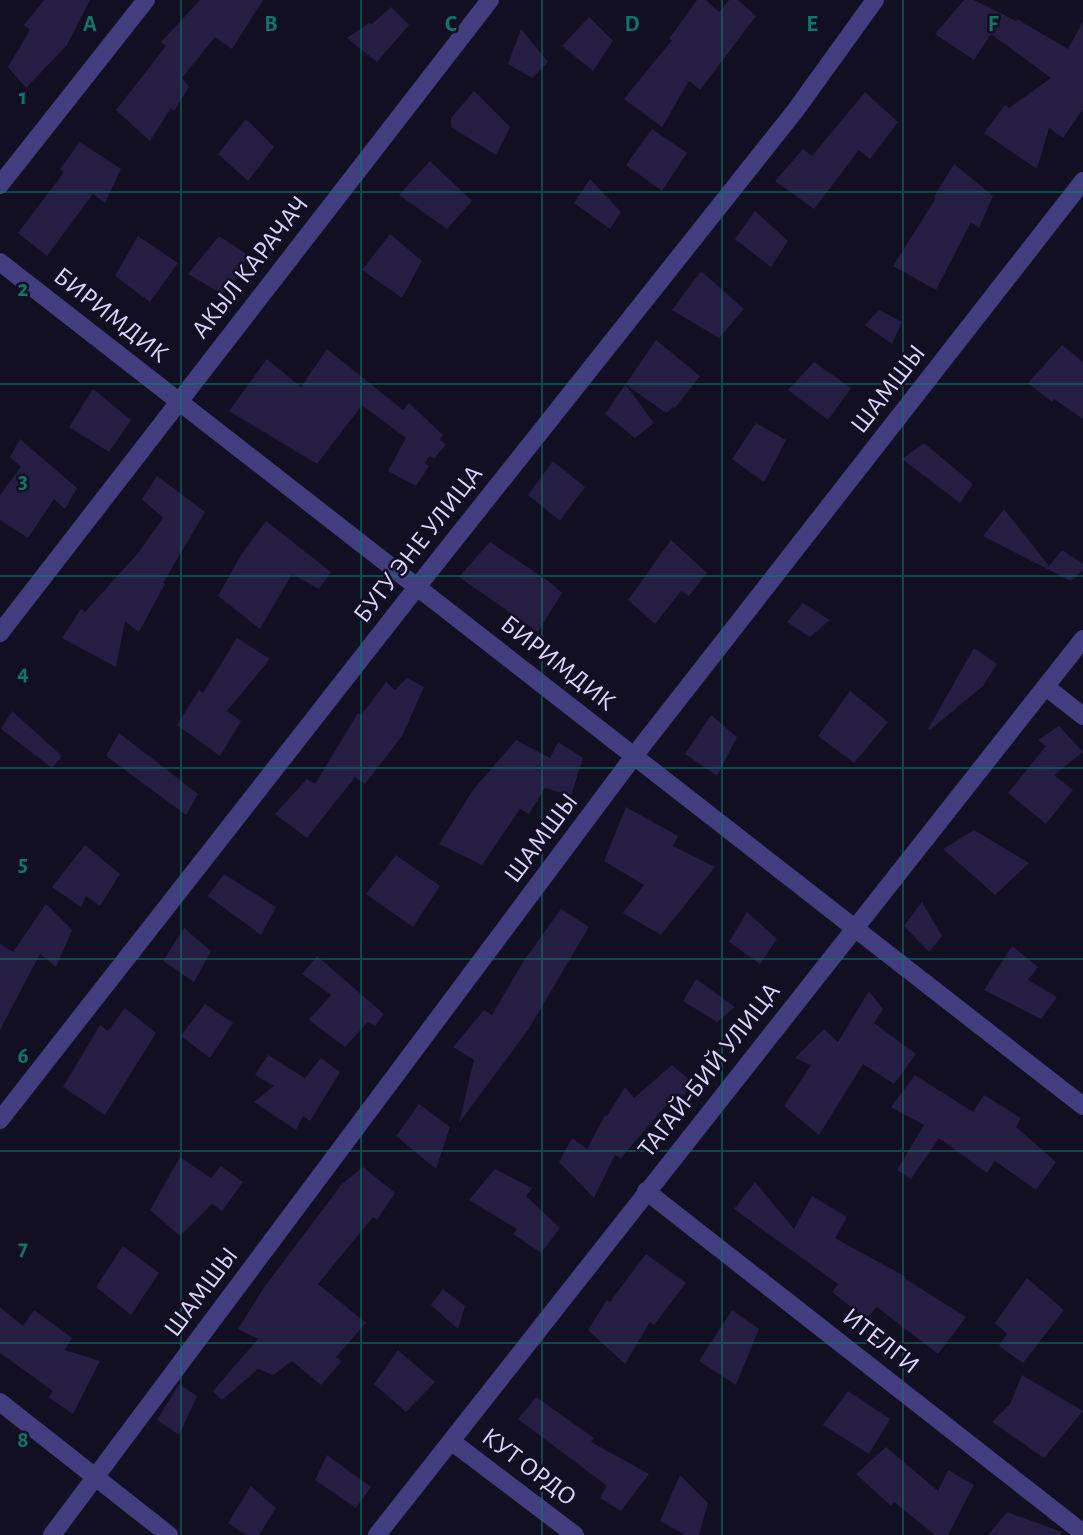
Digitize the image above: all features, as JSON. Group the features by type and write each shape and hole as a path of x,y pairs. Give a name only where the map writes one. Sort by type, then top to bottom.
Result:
{"street":[{"path":"0,185 146,0"},
{"name":"АКЫЛ КАРАЧАЧ","path":"0,633 490,0"},
{"name":"БУГУ ЭНЕ УЛИЦА","path":"0,1120 417,587 795,111 875,0"},
{"name":"ШАМШЫ","path":"52,1535 634,756 1083,181"},
{"name":"БИРИМДИК","path":"0,262 1083,1106"},
{"name":"ТАГАЙ-БИЙ УЛИЦА","path":"377,1535 1083,639"},
{"path":"1046,688 1083,716"},
{"name":"ИТЕЛГИ","path":"646,1191 1083,1533"},
{"path":"0,1402 169,1535"},
{"name":"КУТ ОРДО","path":"451,1441 575,1535"}],"building":[{"path":"44,0 90,0 67,45 26,88 8,67 30,30 24,25"},
{"path":"200,0 263,0 232,49 215,37 182,78 189,87 174,111 171,108 150,141 116,110 166,46 161,42"},
{"path":"697,0 706,0 719,12 729,0 738,0 756,16 700,90 689,81 662,127 624,99 672,40 669,39"},
{"path":"964,0 974,0 1016,21 1017,19 1068,49 1083,21 1083,109 1063,138 1049,128 1037,169 984,133 1005,105 1009,108 1051,78 991,34 974,60 935,34"},
{"path":"391,7 409,25 377,62 347,38 369,23 372,24"},
{"path":"589,17 613,41 593,71 562,46"},
{"path":"521,29 548,62 532,78 508,64"},
{"path":"474,91 510,127 496,155 451,127 451,118"},
{"path":"865,92 898,122 870,159 859,150 814,209 775,181 803,149 812,156"},
{"path":"246,119 274,147 248,181 218,154"},
{"path":"652,129 687,153 662,191 626,165"},
{"path":"80,142 121,169 105,203 93,194 47,256 18,233 64,172 60,169"},
{"path":"430,161 472,201 447,229 399,195"},
{"path":"954,164 993,196 979,228 971,222 936,290 893,266"},
{"path":"590,179 621,212 610,229 574,203"},
{"path":"755,211 788,241 771,267 735,239"},
{"path":"390,234 422,261 402,298 362,270"},
{"path":"138,236 178,263 150,302 115,276"},
{"path":"219,236 248,255 237,273 240,275 222,294 188,274"},
{"path":"701,271 744,309 719,338 672,310"},
{"path":"879,310 902,322 892,344 865,325"},
{"path":"656,340 700,376 675,408 666,413 625,384"},
{"path":"1062,345 1083,362 1083,419 1054,399 1052,402 1028,383"},
{"path":"327,349 403,410 409,403 443,435 440,440 446,444 434,459 430,456 425,463 429,466 416,486 388,471 406,438 362,405 317,464 229,411 267,359 301,387"},
{"path":"814,362 851,388 828,420 788,390"},
{"path":"625,384 654,423 635,438 605,414"},
{"path":"93,389 131,420 109,452 69,427"},
{"path":"756,423 786,440 764,482 732,459"},
{"path":"20,439 77,488 65,509 54,499 28,538 0,520 0,495 21,467 10,457"},
{"path":"924,443 973,484 960,503 902,459"},
{"path":"553,461 585,487 560,521 528,495"},
{"path":"157,476 205,512 163,583 165,584 139,632 125,621 116,667 62,638 81,609 85,612 139,552 163,518 142,499"},
{"path":"1004,509 1049,566 1062,550 1083,564 1083,570 1071,581 983,536"},
{"path":"266,521 331,572 319,589 292,574 260,629 218,596 241,555"},
{"path":"671,540 707,573 689,596 681,591 655,624 628,600"},
{"path":"490,542 562,593 538,632 459,577"},
{"path":"803,603 830,620 810,637 787,622"},
{"path":"237,638 270,659 227,711 241,721 220,756 177,725 199,690 203,693"},
{"path":"974,648 997,664 983,686 928,729"},
{"path":"407,678 424,687 402,736 365,784 355,777 307,838 275,814 307,779 315,784 358,713 361,715 386,682 395,690"},
{"path":"850,691 888,722 854,763 818,736"},
{"path":"12,711 62,756 52,768 1,729"},
{"path":"711,715 737,737 717,776 685,754"},
{"path":"1059,726 1083,752 1054,775 1073,790 1046,824 1008,793 1046,746 1038,740"},
{"path":"119,733 198,794 186,815 106,756"},
{"path":"516,740 550,758 558,742 583,758 571,796 545,788 529,814 520,809 482,865 439,844 473,790"},
{"path":"626,807 678,836 673,846 715,867 661,935 623,913 644,885 604,861"},
{"path":"974,830 1029,863 995,895 943,849"},
{"path":"85,845 120,874 100,906 86,896 81,907 52,887"},
{"path":"396,855 440,886 413,927 366,894"},
{"path":"224,874 276,907 261,935 208,896"},
{"path":"922,902 942,936 929,952 904,926"},
{"path":"46,904 72,930 56,967 40,954 0,1030 0,944 13,952"},
{"path":"561,909 589,927 528,1030 459,1123 474,1060 453,1047 484,1010 492,1015 523,962"},
{"path":"747,912 777,939 760,964 729,942"},
{"path":"184,928 211,951 194,982 163,961"},
{"path":"1012,946 1038,967 1028,980 1057,997 1041,1019 984,990"},
{"path":"317,956 384,1014 375,1026 368,1022 345,1047 309,1020 331,995 302,974"},
{"path":"696,979 735,1007 717,1022 683,1001"},
{"path":"869,991 883,1009 874,1023 916,1054 894,1084 863,1064 819,1135 784,1106 811,1065 795,1058 824,1029 838,1042"},
{"path":"205,1004 233,1023 210,1058 181,1036"},
{"path":"125,1008 156,1033 105,1115 63,1087 100,1025 108,1031"},
{"path":"268,1055 305,1078 321,1058 340,1072 310,1121 303,1116 296,1130 254,1102 274,1086 255,1075"},
{"path":"672,1065 693,1083 680,1100 675,1095 621,1158 615,1155 594,1198 559,1162 572,1138 587,1149 605,1115 607,1116 625,1087 634,1098"},
{"path":"915,1075 973,1112 984,1095 1021,1118 1016,1127 1056,1162 1036,1190 995,1161 987,1173 939,1138 911,1179 897,1170 924,1125 891,1107"},
{"path":"419,1104 450,1127 436,1169 396,1136"},
{"path":"180,1157 211,1178 221,1166 243,1182 222,1211 212,1204 180,1236 150,1210"},
{"path":"363,1167 395,1193 377,1220 373,1217 318,1284 366,1323 336,1357 342,1361 321,1385 292,1361 273,1375 258,1369 222,1400 213,1391 258,1339 238,1329 265,1286 342,1184"},
{"path":"495,1169 532,1188 526,1196 560,1228 541,1253 513,1234 517,1229 469,1200"},
{"path":"755,1182 794,1229 812,1196 847,1217 835,1238 906,1277 904,1278 966,1317 938,1354 877,1307 866,1319 832,1292 838,1284 734,1209"},
{"path":"123,1246 159,1273 131,1315 96,1287"},
{"path":"646,1254 686,1283 654,1325 650,1322 625,1364 588,1330 607,1300 610,1302"},
{"path":"1027,1278 1064,1310 1023,1363 999,1346 1007,1334 995,1323"},
{"path":"443,1289 465,1306 458,1329 431,1305"},
{"path":"0,1307 23,1326 34,1310 72,1338 65,1350 100,1361 73,1414 48,1397 53,1391 0,1353"},
{"path":"732,1310 759,1329 736,1385 699,1361"},
{"path":"398,1350 435,1382 406,1412 374,1384"},
{"path":"1022,1375 1083,1411 1044,1458 992,1422 1010,1404"},
{"path":"179,1384 197,1396 179,1435 157,1420"},
{"path":"848,1391 890,1419 869,1454 823,1425"},
{"path":"536,1397 594,1438 591,1442 649,1474 621,1511 600,1498 607,1486 518,1419"},
{"path":"886,1447 938,1491 948,1470 974,1485 948,1535 935,1535 894,1502 891,1506 856,1474"},
{"path":"327,1455 371,1487 356,1508 315,1480"},
{"path":"680,1475 708,1503 699,1535 685,1535 660,1521"},
{"path":"251,1486 276,1508 259,1535 246,1535 228,1523"},
{"path":"1007,1512 1062,1532 1061,1535 988,1535"}]}
